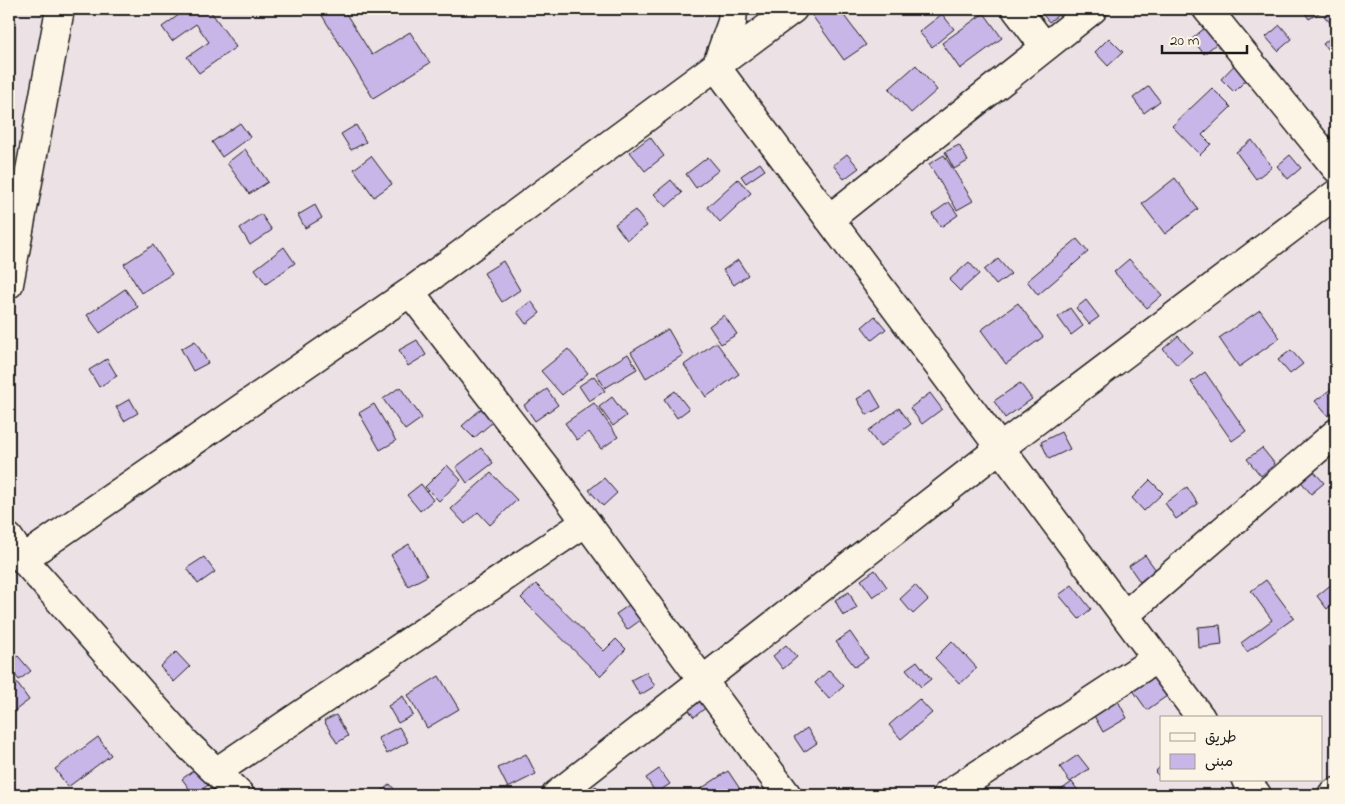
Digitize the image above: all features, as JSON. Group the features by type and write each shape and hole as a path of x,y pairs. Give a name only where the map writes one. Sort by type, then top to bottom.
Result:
{"street":[{"path":"9,284 60,9"},
{"path":"716,67 732,22 733,9"},
{"path":"240,795 216,772 16,549 410,292 793,9"},
{"path":"1016,9 1045,48"},
{"path":"829,219 1093,9"},
{"path":"1207,9 1336,168"},
{"path":"716,67 1200,716"},
{"path":"556,795 1000,448 1336,194"},
{"path":"410,292 586,522 787,795"},
{"path":"1125,615 1336,433"},
{"path":"216,772 586,522"},
{"path":"947,795 1158,658"},
{"path":"1247,782 1257,795"},
{"path":"1332,795 1336,792"}],"building":[{"path":"187,9 209,9 236,47 199,73 187,57 209,42 196,24 172,41 162,27"},
{"path":"318,9 343,9 372,55 410,32 430,63 373,98"},
{"path":"818,9 839,9 866,45 844,60 811,14"},
{"path":"1059,9 1062,12 1049,22 1039,10"},
{"path":"1302,9 1325,9 1309,19"},
{"path":"1332,9 1336,9 1336,29 1324,16"},
{"path":"984,13 1002,38 960,69 942,43"},
{"path":"942,14 954,29 932,47 919,32"},
{"path":"1209,24 1222,39 1204,54 1192,39"},
{"path":"1280,25 1292,39 1278,51 1266,37"},
{"path":"1336,33 1336,59 1323,44"},
{"path":"1109,38 1123,52 1108,66 1095,52"},
{"path":"1243,56 1256,70 1234,92 1221,79"},
{"path":"916,65 937,90 911,113 889,89"},
{"path":"1149,86 1160,101 1144,113 1133,98"},
{"path":"1212,88 1231,107 1202,135 1211,144 1200,155 1172,126"},
{"path":"240,123 250,137 222,157 212,142"},
{"path":"356,125 366,142 351,150 341,134"},
{"path":"650,137 664,156 645,171 630,152"},
{"path":"1252,140 1272,167 1256,179 1236,152"},
{"path":"959,145 968,161 954,169 945,152"},
{"path":"245,149 268,182 249,194 227,163"},
{"path":"847,154 859,168 844,179 833,165"},
{"path":"944,155 973,201 957,210 929,164"},
{"path":"1290,155 1301,168 1288,179 1277,166"},
{"path":"371,156 392,184 374,197 354,169"},
{"path":"708,157 719,170 696,188 686,174"},
{"path":"760,163 765,170 746,183 741,176"},
{"path":"1175,178 1198,209 1165,234 1142,204"},
{"path":"738,179 751,193 720,222 707,207"},
{"path":"671,180 682,193 666,207 654,194"},
{"path":"949,202 958,215 941,227 932,214"},
{"path":"315,205 322,218 305,228 298,215"},
{"path":"635,210 647,226 627,240 615,224"},
{"path":"261,214 272,230 250,245 240,228"},
{"path":"1077,239 1088,252 1038,295 1027,281"},
{"path":"153,245 172,274 141,293 124,264"},
{"path":"284,247 295,263 266,284 255,269"},
{"path":"998,259 1011,274 996,285 984,270"},
{"path":"1129,259 1162,295 1147,308 1114,272"},
{"path":"738,260 748,275 734,285 723,270"},
{"path":"503,261 520,290 502,302 484,273"},
{"path":"969,262 979,274 960,291 949,280"},
{"path":"125,289 138,307 100,333 87,315"},
{"path":"1086,300 1099,317 1089,324 1076,308"},
{"path":"531,301 540,313 526,324 517,312"},
{"path":"1018,303 1043,337 1006,364 981,330"},
{"path":"1070,308 1083,326 1071,335 1058,317"},
{"path":"1260,310 1280,338 1239,367 1219,338"},
{"path":"724,315 737,334 721,344 709,326"},
{"path":"875,316 886,329 872,340 862,327"},
{"path":"668,329 683,355 646,378 631,352"},
{"path":"1178,336 1192,352 1177,365 1163,349"},
{"path":"417,340 426,355 408,366 399,350"},
{"path":"195,341 208,363 193,371 181,349"},
{"path":"716,342 739,374 706,397 684,365"},
{"path":"568,349 588,373 562,395 541,371"},
{"path":"1291,350 1303,364 1290,374 1278,360"},
{"path":"628,354 637,369 605,388 596,373"},
{"path":"107,359 117,376 99,387 89,370"},
{"path":"1205,372 1246,431 1232,441 1191,382"},
{"path":"594,376 605,391 589,401 579,386"},
{"path":"1020,383 1032,399 1005,418 994,401"},
{"path":"400,387 422,418 405,430 383,399"},
{"path":"547,389 558,405 535,421 524,405"},
{"path":"1331,389 1336,395 1336,410 1328,416 1315,401"},
{"path":"871,390 881,407 867,415 857,399"},
{"path":"675,391 689,409 677,418 664,399"},
{"path":"930,393 942,409 922,424 910,408"},
{"path":"612,397 626,416 613,426 599,407"},
{"path":"130,399 138,413 124,421 116,407"},
{"path":"594,403 618,437 601,449 589,432 577,440 565,423"},
{"path":"374,404 396,441 380,450 359,413"},
{"path":"482,408 494,421 474,438 462,426"},
{"path":"899,408 911,424 880,447 868,431"},
{"path":"1061,432 1070,449 1049,459 1041,442"},
{"path":"481,448 493,463 467,483 456,467"},
{"path":"1262,448 1275,464 1261,476 1247,459"},
{"path":"447,465 461,480 439,501 425,487"},
{"path":"1312,469 1324,483 1311,494 1299,479"},
{"path":"491,473 517,500 490,525 478,512 465,524 451,509"},
{"path":"604,478 617,493 603,506 589,490"},
{"path":"1150,480 1163,493 1144,511 1132,498"},
{"path":"421,484 433,500 420,511 407,495"},
{"path":"1187,487 1198,504 1176,519 1165,503"},
{"path":"409,544 427,576 408,586 391,555"},
{"path":"1145,555 1156,570 1140,582 1129,566"},
{"path":"204,557 215,572 198,584 187,568"},
{"path":"875,570 887,587 873,597 861,580"},
{"path":"1266,580 1294,618 1247,652 1241,643 1272,620 1251,591"},
{"path":"1333,583 1336,587 1336,601 1327,609 1317,596"},
{"path":"536,584 604,651 616,639 626,649 600,676 521,598"},
{"path":"915,585 928,600 913,614 900,599"},
{"path":"1072,585 1091,609 1079,619 1059,595"},
{"path":"849,592 857,608 843,616 835,600"},
{"path":"632,603 642,619 627,630 616,614"},
{"path":"1220,625 1222,645 1199,648 1198,627"},
{"path":"850,632 868,658 855,667 836,642"},
{"path":"952,641 977,668 960,684 935,658"},
{"path":"786,645 797,657 783,669 773,656"},
{"path":"176,652 190,667 174,682 160,667"},
{"path":"18,656 31,671 19,680 9,667 9,663"},
{"path":"917,661 931,679 921,687 906,669"},
{"path":"829,670 844,686 829,699 815,683"},
{"path":"1159,670 1174,691 1147,710 1132,689"},
{"path":"9,672 29,700 9,715"},
{"path":"646,672 655,686 640,695 631,680"},
{"path":"439,676 459,709 427,728 408,695"},
{"path":"702,687 713,702 694,717 682,701"},
{"path":"403,696 413,715 398,723 388,706"},
{"path":"919,699 932,713 901,739 889,725"},
{"path":"1118,701 1127,718 1103,732 1093,714"},
{"path":"336,715 348,736 337,743 324,721"},
{"path":"399,727 408,742 387,754 378,738"},
{"path":"807,728 817,743 804,752 794,737"},
{"path":"98,737 111,755 68,787 55,769"},
{"path":"526,754 536,774 508,788 498,768"},
{"path":"1078,755 1089,769 1070,782 1060,767"},
{"path":"202,764 214,781 194,795 182,779"},
{"path":"1160,767 1160,777 1155,772"},
{"path":"659,769 670,784 656,793 646,778"},
{"path":"728,771 744,795 703,795 699,790"},
{"path":"1072,782 1081,795 1054,795"},
{"path":"390,784 399,795 377,795"},
{"path":"596,786 603,795 583,795"},
{"path":"1166,789 1170,795 1156,795"}]}
